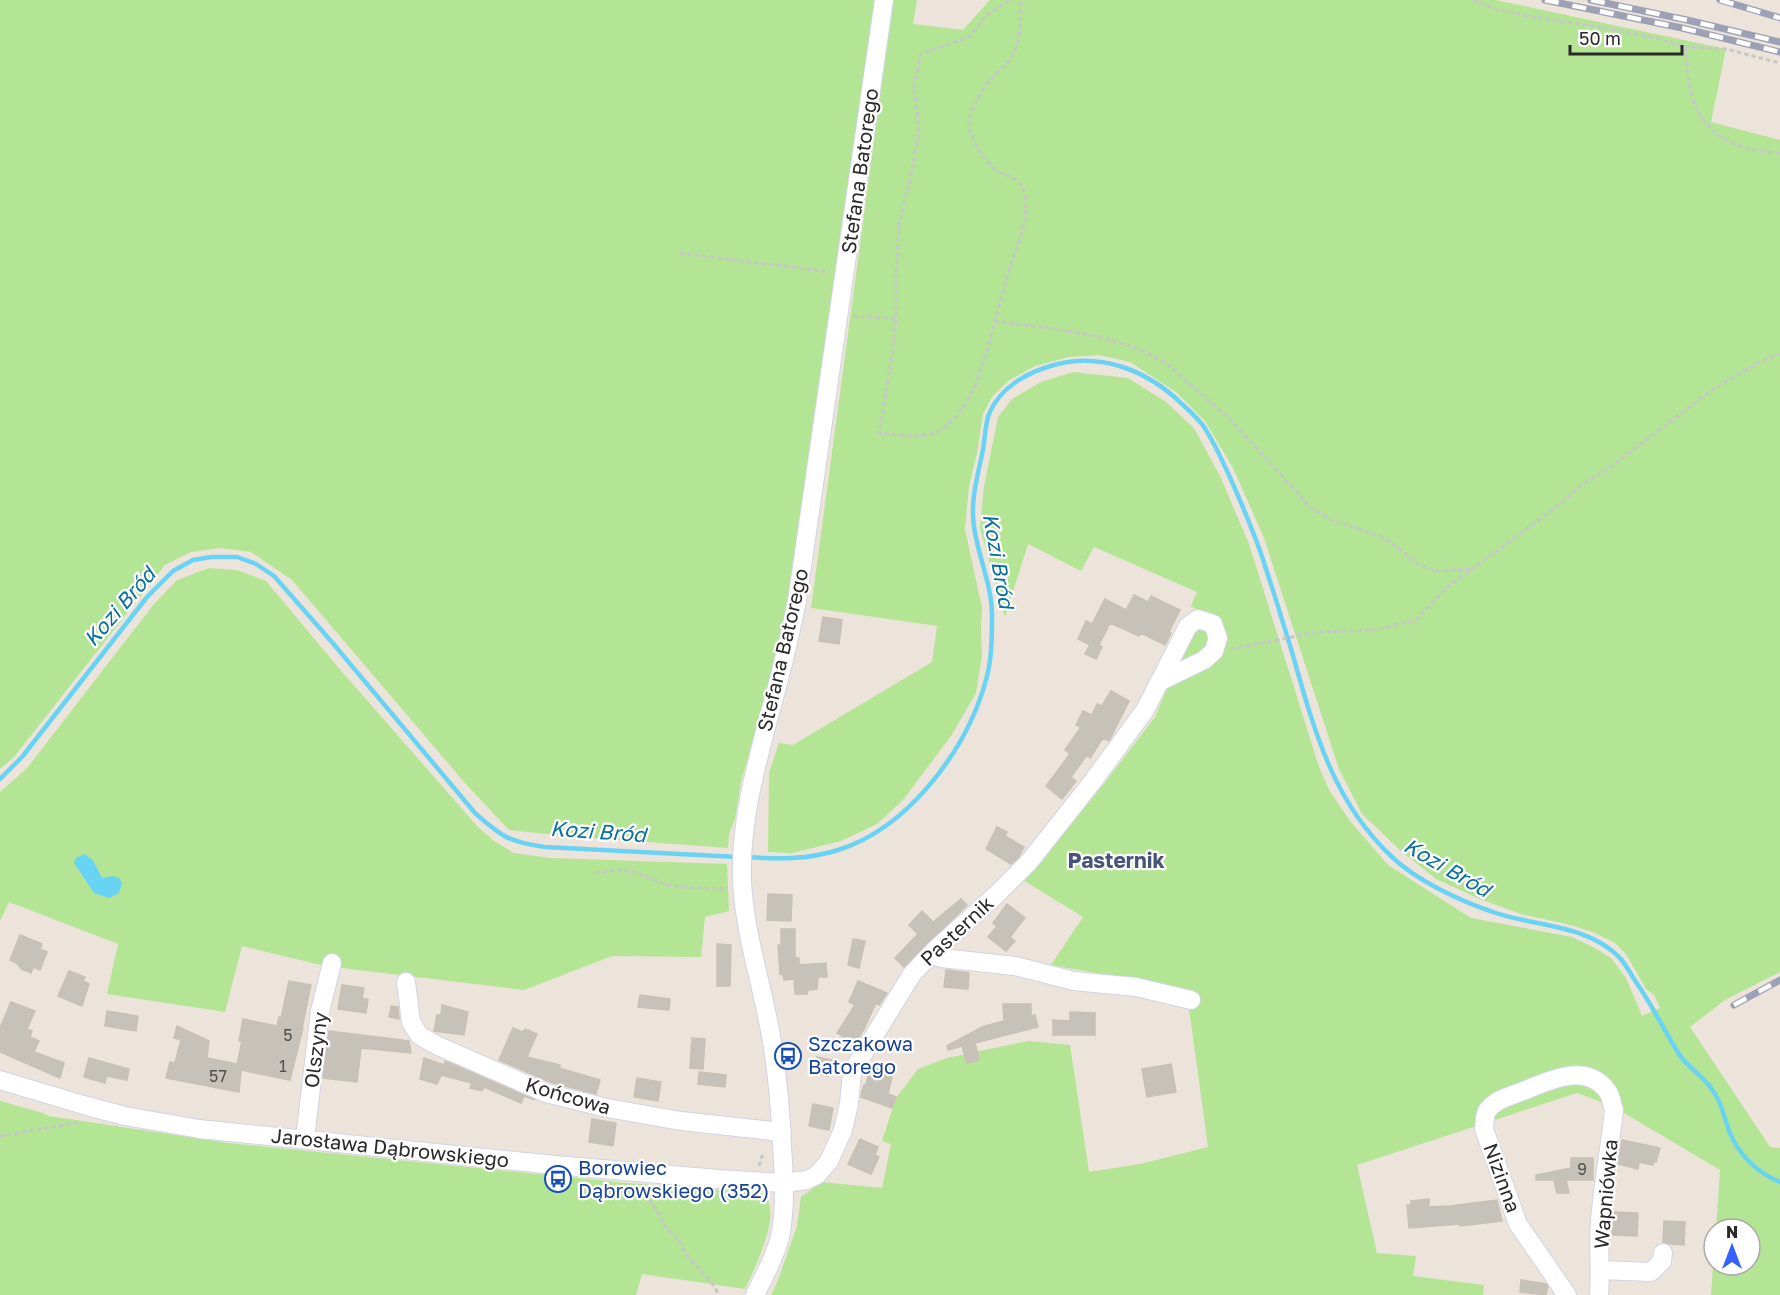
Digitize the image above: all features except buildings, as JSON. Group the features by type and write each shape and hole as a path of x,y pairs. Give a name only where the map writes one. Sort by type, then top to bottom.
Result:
{"street":[{"name":"Stefana Batorego","path":"755,1295 779,1239 783,1221 784,1183 782,1132 773,1046 746,919 742,885 744,838 748,800 797,601 884,0"},
{"name":"Pasternik","path":"784,1183 807,1180 817,1175 829,1161 843,1130 849,1104 852,1072 912,974 1029,862 1145,710 1188,626 1198,619 1212,624 1218,638 1214,651"},
{"path":"1159,682 1204,660 1214,651"},
{"path":"931,954 941,958 1015,966 1074,981 1136,987 1191,1000"},
{"name":"Olszyny","path":"305,1139 320,1011 332,963"},
{"name":"Końcowa","path":"406,982 411,1022 418,1035 546,1093 607,1108 681,1121 782,1132"},
{"name":"Nizinna","path":"1567,1295 1518,1224 1484,1129 1486,1113 1495,1102 1554,1078 1572,1075 1590,1077 1609,1094"},
{"name":"Jarosława Dąbrowskiego","path":"0,1080 125,1116 200,1129 555,1165 784,1183"},
{"name":"Wapniówka","path":"1599,1295 1600,1220 1614,1110 1609,1094"},
{"path":"1601,1270 1651,1272 1662,1261 1663,1253"}],"path":[{"path":"1009,0 985,17 969,36 921,54 914,86 919,131 899,225 896,319 879,432 924,436 941,430 959,412 974,388 986,354 1012,258 1025,223 1026,200 1022,184 1010,175 997,170 982,154 968,123 974,106 992,78 1011,58 1018,40 1021,0"},
{"path":"1473,0 1496,9 1606,27 1685,47 1726,49 1780,63"},
{"path":"1685,47 1691,93 1698,110 1711,130 1730,143 1755,152 1780,153"},
{"path":"680,253 845,274"},
{"path":"840,316 896,319"},
{"path":"994,321 1101,337 1139,349 1166,363 1224,414 1266,456 1310,507 1332,520 1379,536 1399,548 1417,564 1437,571 1473,569"},
{"path":"1214,651 1317,632 1375,630 1416,620 1445,590 1713,388 1760,362 1780,354"},
{"path":"595,873 619,870 634,872 668,885 689,888 742,885"},
{"path":"0,1136 90,1121"},
{"path":"638,1189 645,1193 663,1224 679,1241 686,1254 719,1295"}],"green space":[{"path":"0,0 875,0 789,598 774,663 741,782 728,848 509,830 465,783 292,580 251,552 221,548 191,552 165,565 14,757 0,769"},
{"path":"893,0 917,0 913,24 963,30 990,0 1496,0 1726,49 1711,122 1780,140 1780,972 1725,1000 1690,1027 1770,1147 1780,1148 1780,1295 1711,1295 1712,1277 1762,1277 1762,1217 1717,1217 1720,1170 1614,1107 1577,1093 1357,1165 1377,1253 1416,1256 1413,1276 1484,1285 1483,1295 771,1295 797,1226 801,1197 822,1182 882,1188 891,1144 882,1141 896,1098 918,1069 947,1058 1028,1041 1070,1045 1089,1172 1140,1164 1208,1147 1187,994 1113,976 1051,965 1083,917 1023,880 1035,869 1155,717 1167,688 1219,654 1202,612 1191,606 1197,592 1094,547 1081,571 1028,544 1005,617 980,528 984,486 998,417 1012,399 1041,382 1073,372 1128,378 1166,402 1194,428 1220,476 1249,544 1318,764 1329,790 1350,821 1388,865 1471,918 1572,937 1595,948 1611,958 1626,978 1642,1016 1660,1008 1654,995 1646,989 1626,954 1615,943 1571,925 1521,914 1436,879 1401,851 1362,814 1339,769 1264,538 1233,468 1205,421 1176,392 1130,362 1099,355 1069,357 1035,366 1008,381 992,397 983,414 969,486 965,529 982,608 982,654 976,693 951,736 903,800 877,824 841,841 792,853 768,852 769,773 779,743 793,745 932,662 937,626 811,608"},
{"path":"209,568 237,570 266,581 477,826 494,841 514,853 551,858 727,864 729,911 705,917 701,957 612,956 524,990 325,966 242,946 225,1012 107,994 118,944 9,902 0,921 0,792 27,768 154,604 177,580"},
{"path":"1206,627 1211,647 1174,669 1194,630"},
{"path":"0,1101 49,1116 228,1143 627,1183 762,1193 768,1201 770,1221 764,1245 745,1289 642,1274 636,1295 0,1295"}],"water":[{"path":"84,854 93,860 102,878 112,876 119,878 122,883 119,893 109,898 94,893 74,863 76,858"}],"waterway":[{"name":"Kozi Bród","path":"745,857 803,857 838,850 864,839 888,824 911,805 931,783 965,733 977,706 989,664 992,640 991,605 973,522 974,491 989,414 994,404 1008,388 1025,376 1044,368 1089,361 1123,367 1169,392 1202,424 1216,448 1259,549 1310,714 1329,766 1355,814 1372,836 1392,857 1413,874 1451,895 1506,916 1558,927 1592,938 1620,958 1682,1059 1714,1093 1720,1103 1729,1131 1743,1155 1756,1168 1780,1182"},
{"name":"Kozi Bród","path":"0,779 22,757 147,597 173,571 193,560 237,557 256,564 274,576 475,813 500,833 523,843 545,847 737,857"}],"railway":[{"path":"1545,0 1682,28 1780,52"},
{"path":"1591,0 1780,42"},
{"path":"1720,0 1780,18"},
{"path":"1734,1005 1780,980"}],"place":[{"name":"Szczakowa Batorego","path":"788,1056"},
{"name":"Borowiec Dąbrowskiego (352)","path":"558,1179"}],"district":[{"name":"Pasternik","path":"1116,861"}]}
